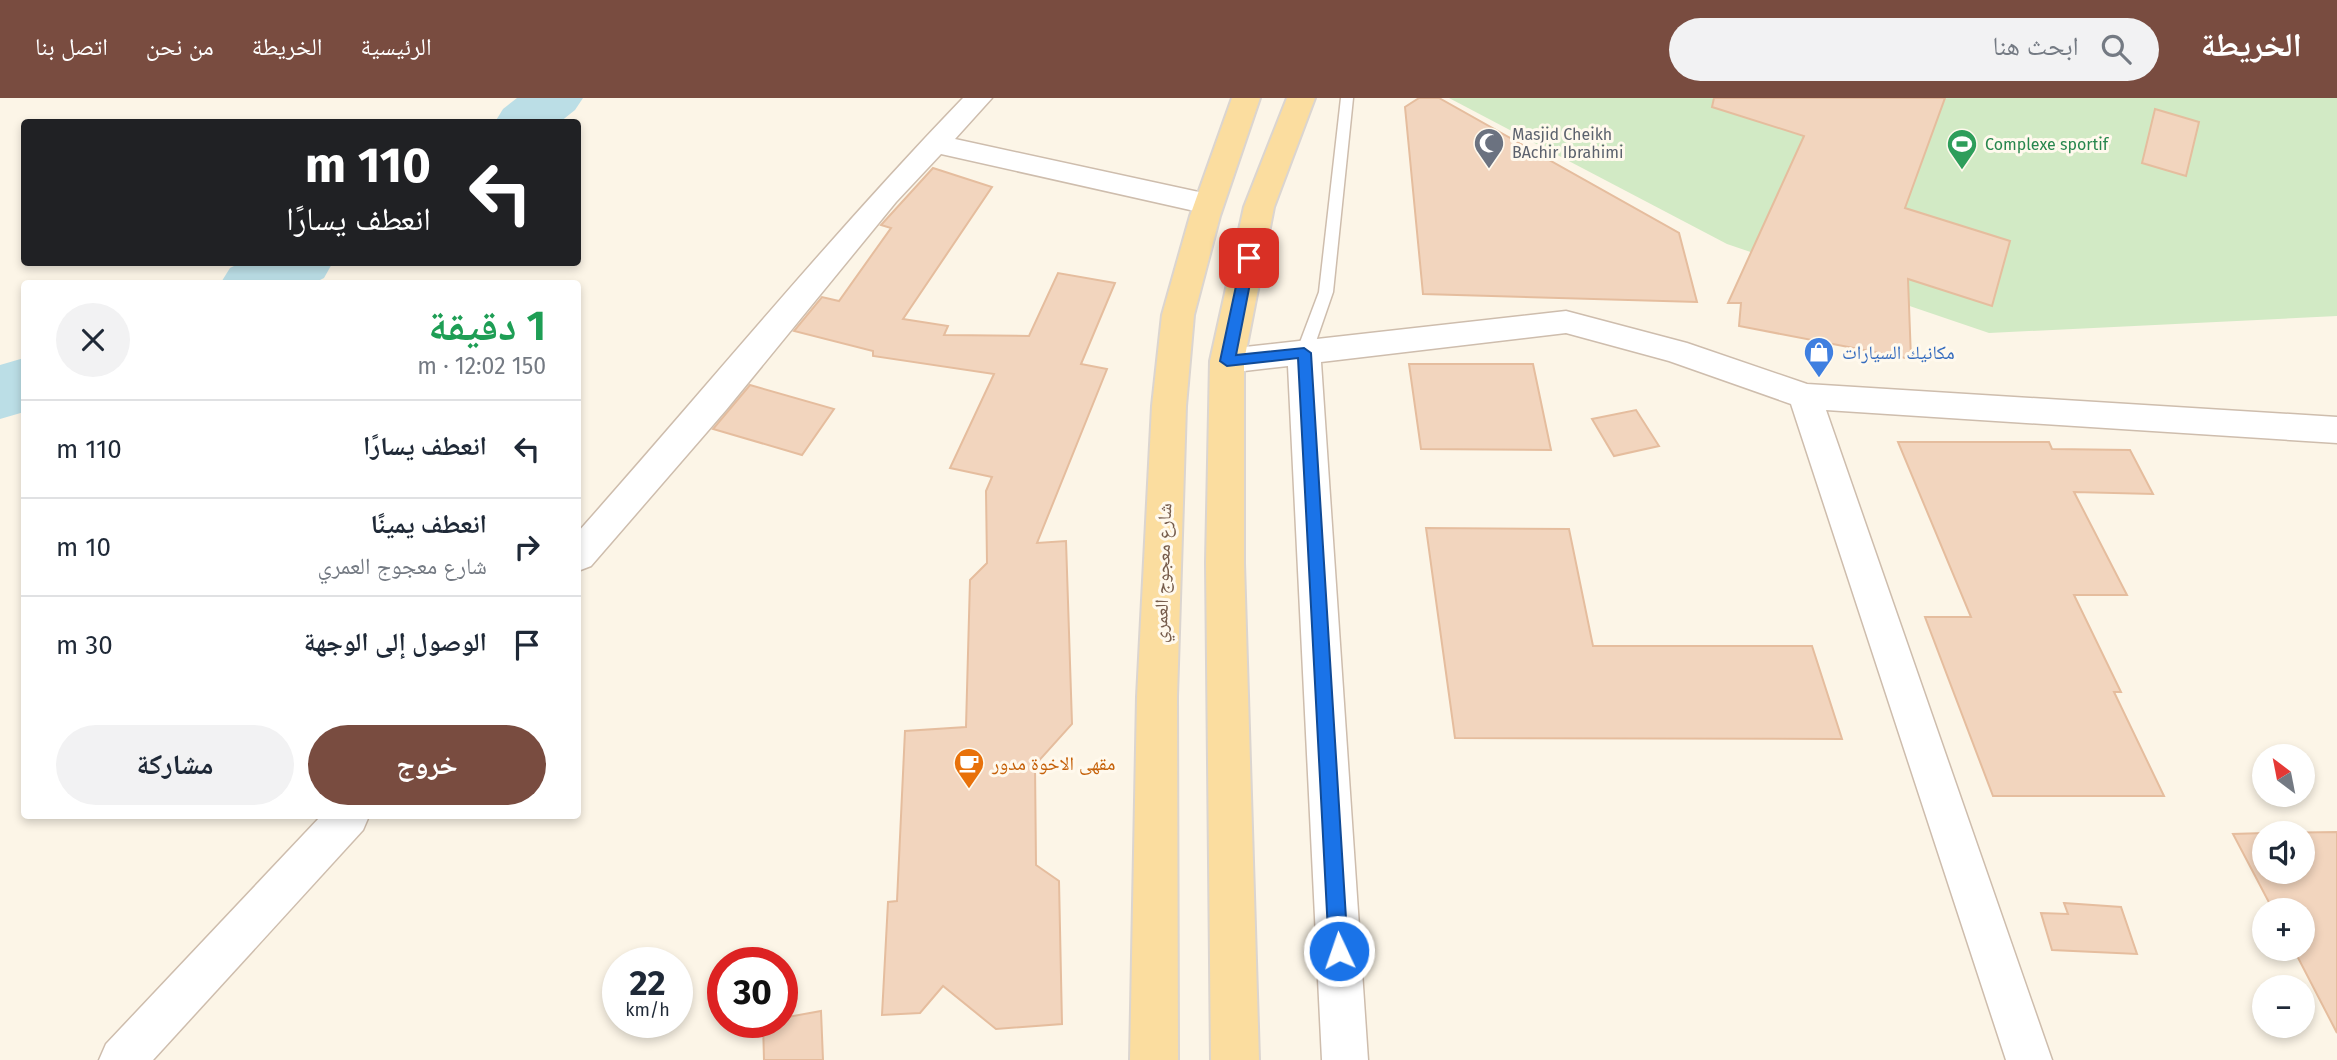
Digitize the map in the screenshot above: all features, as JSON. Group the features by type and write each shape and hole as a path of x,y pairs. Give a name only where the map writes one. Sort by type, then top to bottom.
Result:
{"main road":[{"name":"شارع معجوج العمري","path":"1154,1060 1157,697 1169,406 1178,315 1209,204 1246,98"},
{"path":"1235,1060 1225,563 1227,361 1259,206 1301,98"}],"street":[{"path":"581,553 714,401 886,195 978,98"},
{"path":"936,144 1209,204"},
{"path":"1227,361 1566,322 1676,351 1805,396 2337,430"},
{"path":"1304,353 1345,1060"},
{"path":"1805,396 2029,1060"},
{"path":"122,1060 345,819"}],"lane":[{"path":"1304,353 1326,292 1347,98"}],"green space":[{"name":"Complexe sportif","path":"1449,98 2337,98 2337,316 1989,333 1727,244"}],"building":[{"name":"Masjid Cheikh BAchir Ibrahimi","path":"1419,98 1439,98 1679,233 1697,302 1423,294 1405,107"},
{"path":"1714,98 1945,98 1905,208 2010,241 1992,306 1908,279 1911,359 1739,326 1741,303 1728,303 1804,136 1712,107"},
{"path":"2155,109 2199,122 2186,176 2142,163"},
{"path":"933,168 992,187 903,319 948,326 944,335 1029,336 1058,273 1115,283 1081,364 1107,369 1037,543 1066,541 1072,724 1035,765 1036,865 1059,881 1062,1024 996,1029 943,986 920,1013 882,1015 888,902 897,901 905,731 966,727 970,580 987,563 986,491 992,477 950,468 994,374 873,356 873,351 794,331 822,297 839,301 891,228 881,225"},
{"path":"1409,364 1533,364 1551,450 1421,449"},
{"path":"750,385 834,409 802,455 713,429"},
{"path":"1636,410 1659,446 1614,456 1592,419"},
{"path":"1898,442 2049,442 2052,449 2130,450 2153,494 2074,492 2127,595 2074,595 2121,692 2114,692 2164,796 1993,796 1925,617 1971,617"},
{"path":"1426,528 1569,529 1593,646 1812,646 1842,739 1455,738"},
{"path":"2315,832 2337,832 2337,1033 2315,990 2315,975 2307,975 2300,961 2315,961 2315,898 2267,898 2259,884 2315,884"},
{"path":"2252,833 2252,870 2233,834"},
{"path":"2064,903 2121,907 2137,954 2052,950 2041,913 2068,914"},
{"path":"821,1011 823,1060 764,1060 763,1038 798,1038 798,1015"}],"waterway":[{"path":"528,119 554,98"},
{"path":"262,280 292,266"},
{"path":"0,393 21,385"}],"place":[{"name":"Masjid Cheikh BAchir Ibrahimi","path":"1489,170"},
{"name":"Complexe sportif","path":"1962,171"},
{"name":"مكانيك السيارات","path":"1819,379"},
{"name":"مقهى الاخوة مدور","path":"969,790"}],"route":[{"path":"1249,258 1227,361 1304,353 1339,951"}]}
